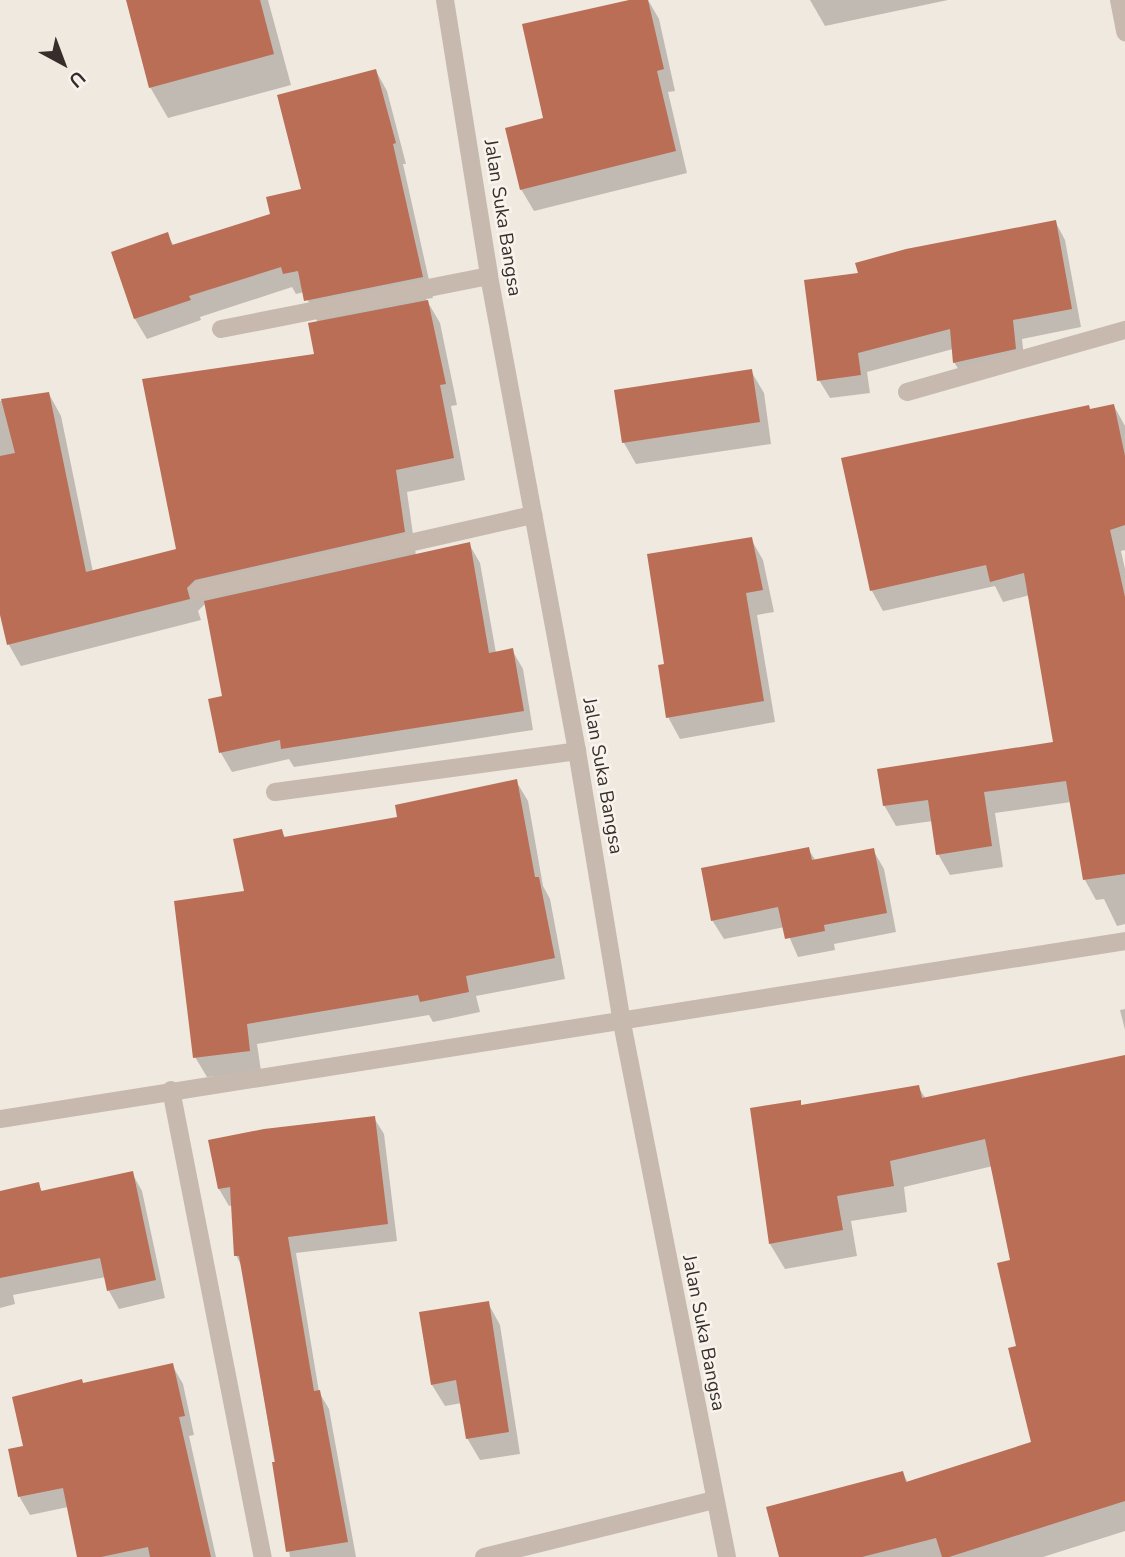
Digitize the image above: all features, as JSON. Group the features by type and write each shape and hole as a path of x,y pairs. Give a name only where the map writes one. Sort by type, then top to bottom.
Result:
{"street":[{"name":"Jalan Suka Bangsa","path":"445,0 489,276 578,751 622,1023 727,1557"},
{"path":"1119,0 1125,32"},
{"path":"220,329 489,276"},
{"path":"907,392 1125,330"},
{"path":"198,591 533,515"},
{"path":"275,792 578,751"},
{"path":"0,1119 171,1090 622,1023 1125,941"},
{"path":"171,1090 263,1557"},
{"path":"484,1557 714,1500"}],"building":[{"path":"126,0 260,0 274,54 149,88"},
{"path":"629,0 648,0 664,69 657,71 676,151 520,190 505,128 543,118 522,24"},
{"path":"376,69 396,143 393,144 423,277 304,301 298,271 283,274 281,267 189,296 191,300 134,319 111,252 168,232 172,245 270,214 266,197 301,189 277,95"},
{"path":"1056,220 1072,309 1013,320 1016,349 953,363 950,329 858,353 861,375 817,381 804,280 858,273 855,263 906,249"},
{"path":"428,300 446,384 440,385 454,458 396,470 405,532 195,580 187,588 190,599 7,645 0,615 0,456 15,453 1,399 49,392 86,572 176,549 142,379 314,354 308,323"},
{"path":"752,369 760,422 622,443 614,390"},
{"path":"1114,404 1125,456 1125,525 1110,530 1125,597 1125,874 1083,880 1066,781 984,792 992,846 936,855 928,800 883,806 877,769 1053,742 1024,573 990,582 986,565 870,591 841,458 1089,405 1090,409"},
{"path":"752,537 763,590 746,593 764,701 666,718 658,665 664,664 647,554"},
{"path":"470,542 489,653 513,648 524,711 281,749 280,740 219,753 208,699 222,696 204,601"},
{"path":"517,779 535,877 539,877 555,958 466,976 469,992 420,1002 418,995 247,1024 250,1051 193,1058 174,901 244,891 233,839 282,829 284,837 397,817 395,805"},
{"path":"809,847 812,860 874,848 887,913 824,925 825,931 785,939 778,907 711,921 701,868"},
{"path":"1125,1055 1125,1501 949,1557 942,1557 936,1538 862,1557 779,1557 766,1507 903,1471 906,1482 1031,1442 1008,1348 1016,1346 997,1263 1010,1260 985,1139 890,1161 894,1186 837,1196 843,1230 769,1244 750,1108 801,1100 801,1105 919,1085 922,1098"},
{"path":"375,1116 388,1224 288,1237 314,1391 320,1390 348,1542 286,1552 272,1462 275,1462 239,1256 234,1256 230,1187 218,1189 208,1140 264,1129"},
{"path":"133,1171 156,1280 107,1291 100,1258 0,1278 0,1191 39,1182 41,1191"},
{"path":"489,1301 509,1432 466,1439 456,1380 431,1385 419,1312"},
{"path":"173,1363 185,1416 179,1417 211,1557 150,1557 148,1547 101,1557 77,1557 63,1488 18,1497 8,1449 23,1446 12,1397 82,1379 83,1383"}]}
